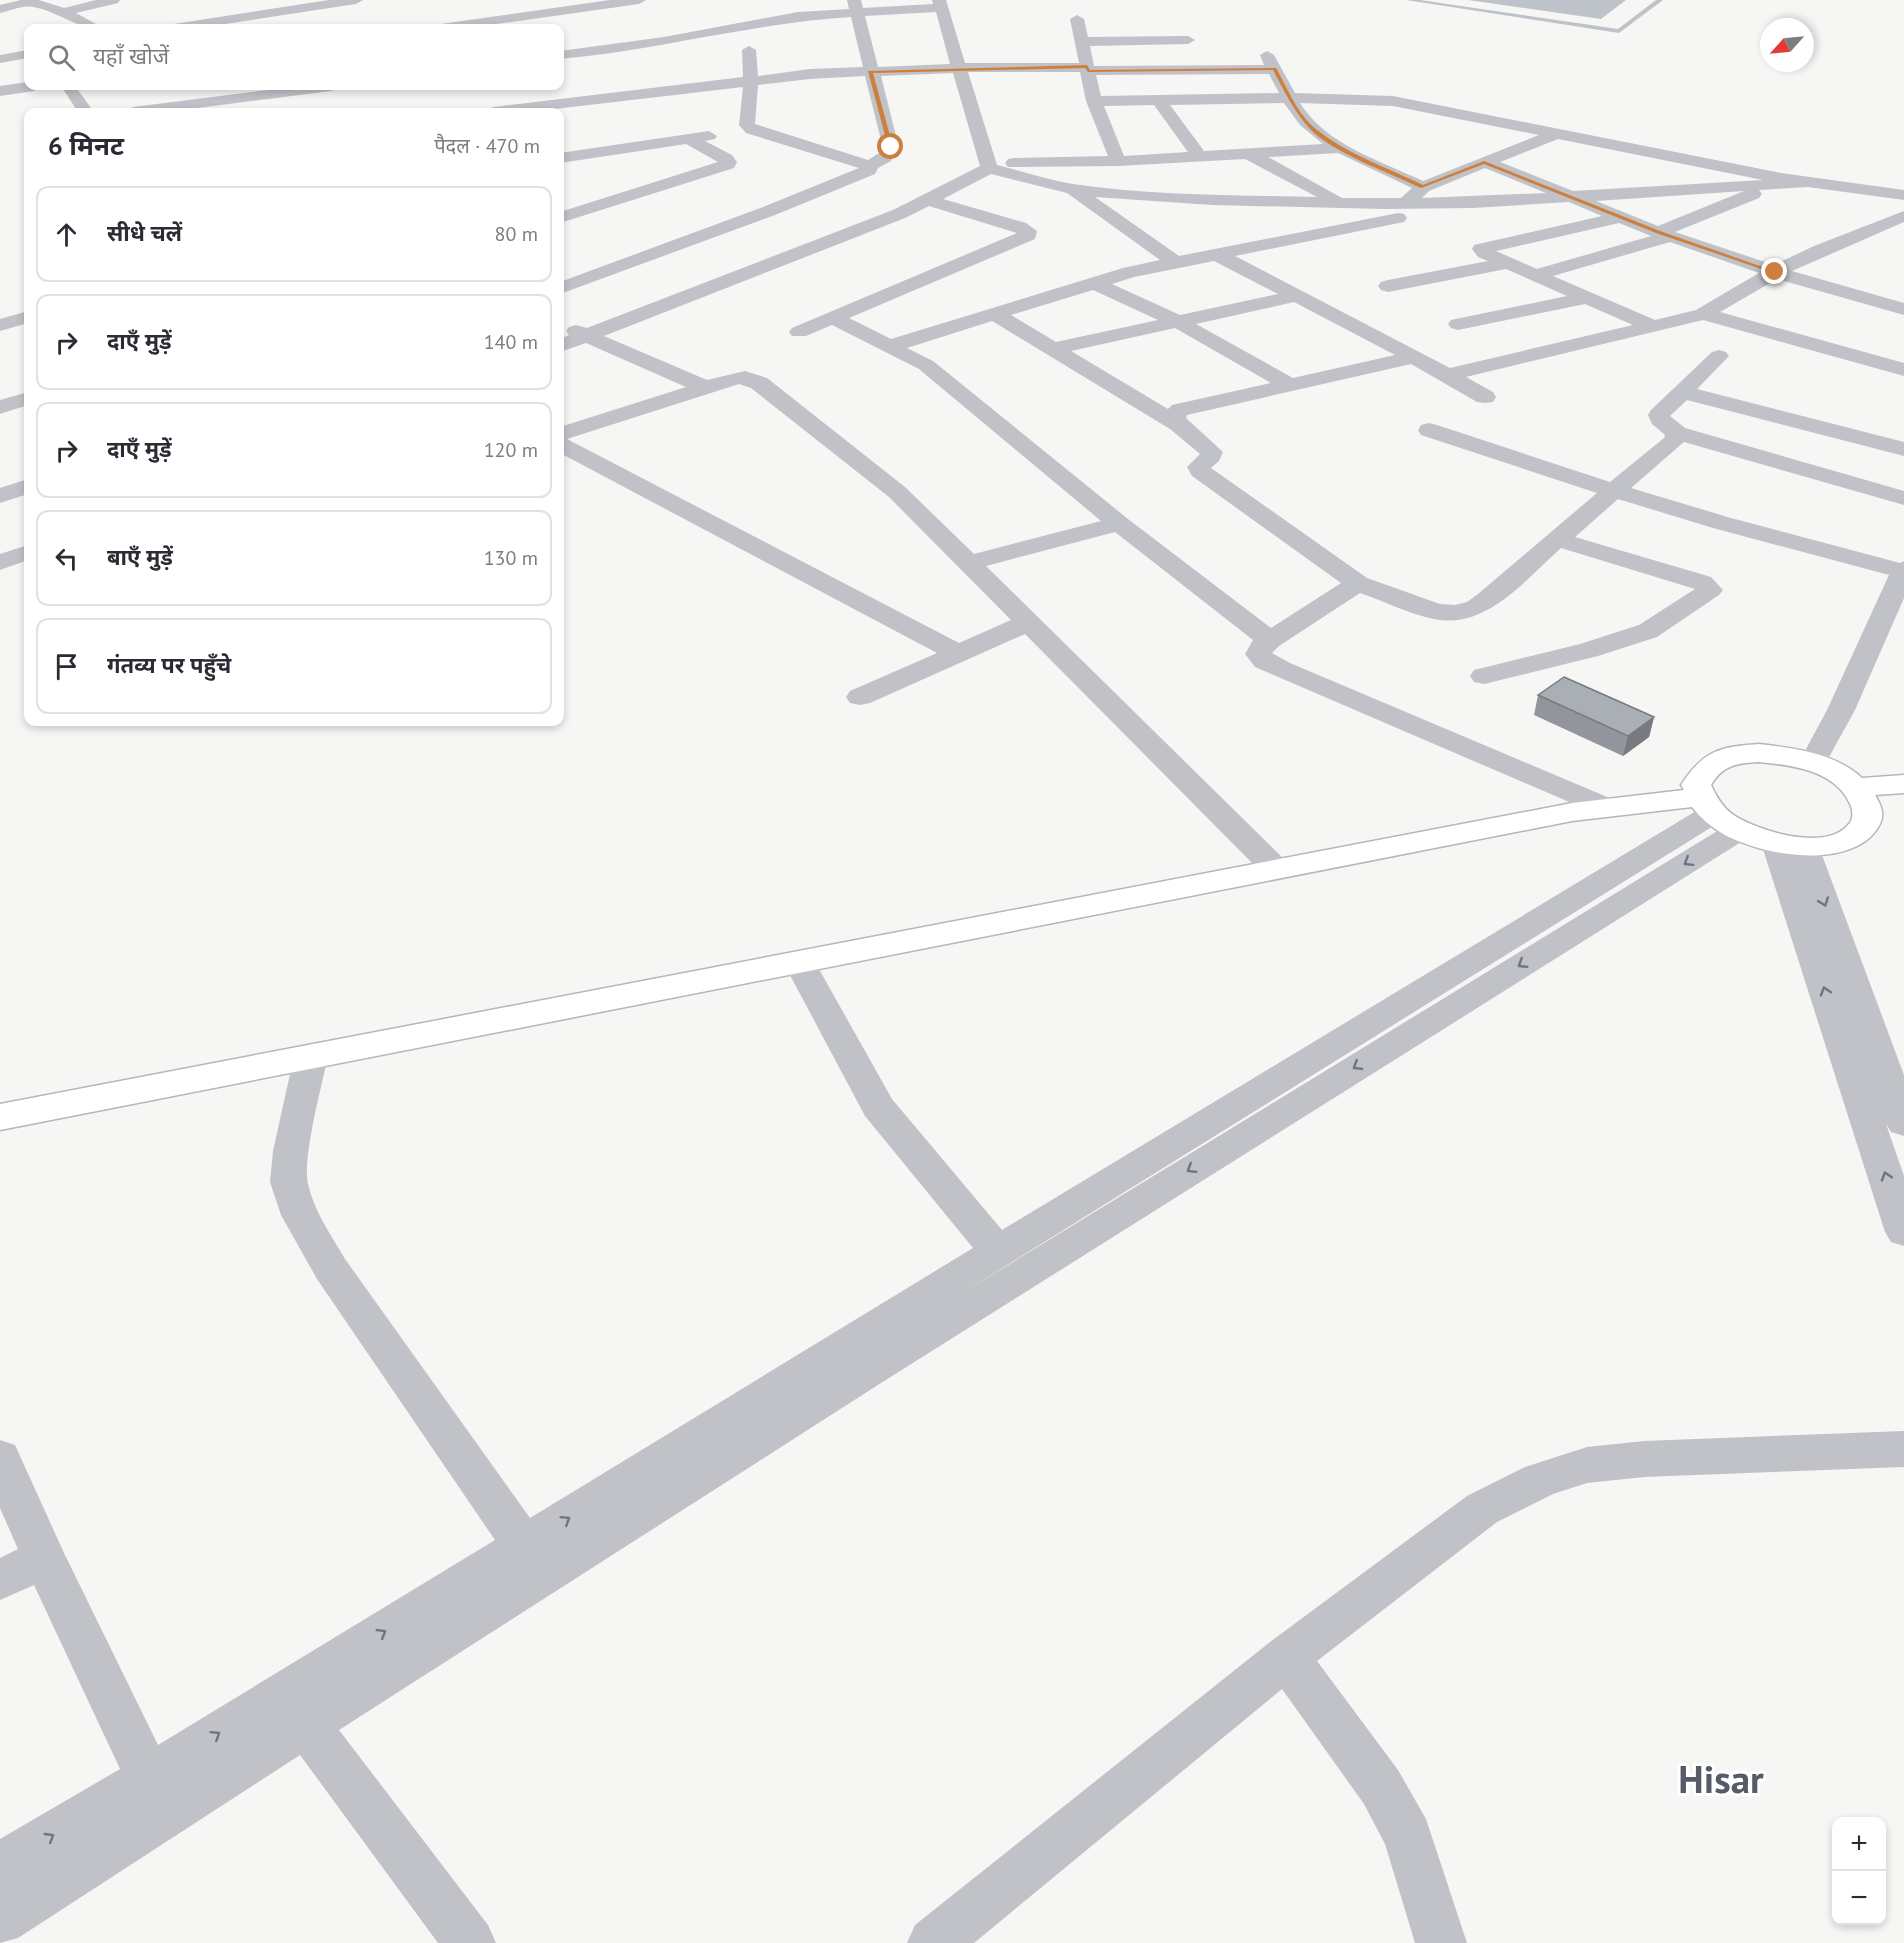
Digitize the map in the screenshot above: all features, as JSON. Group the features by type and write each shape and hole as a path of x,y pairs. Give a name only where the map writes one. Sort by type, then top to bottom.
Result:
{"main road":[{"path":"0,1118 1572,812 1608,808 1717,814 1790,845 1836,844 1857,834 1866,822 1868,813 1865,801 1856,787 1837,773 1813,762 1759,753 1730,755 1708,765 1696,785 1717,814"},
{"path":"1856,787 1904,784"}],"street":[{"path":"63,12 113,0"},
{"path":"292,0 304,8"},
{"path":"202,24 356,0"},
{"path":"524,0 562,24"},
{"path":"477,24 639,0"},
{"path":"0,9 32,2 63,12 86,24"},
{"path":"564,54 664,41 856,6 940,4 988,166"},
{"path":"212,5 236,19"},
{"path":"565,282 664,250 865,174 870,166 885,157 891,147 870,71 856,6"},
{"path":"760,10 777,20"},
{"path":"1077,19 1094,101 1118,160"},
{"path":"582,38 599,50"},
{"path":"1082,42 1188,40"},
{"path":"749,50 751,80 747,125 752,130"},
{"path":"0,59 24,55"},
{"path":"521,108 751,80 870,71 959,68 1087,69 1270,62 1294,107 1314,130 1342,148 1423,187"},
{"path":"0,91 24,87"},
{"path":"71,90 83,108"},
{"path":"163,108 301,90"},
{"path":"528,92 542,105"},
{"path":"1094,101 1291,98 1393,101 1807,182 1904,195"},
{"path":"1159,100 1199,156"},
{"path":"564,157 752,130 870,166"},
{"path":"1407,204 1423,187 1558,133"},
{"path":"564,217 728,165 729,162 726,159 688,139"},
{"path":"564,344 928,200 988,166 1342,148"},
{"path":"1247,153 1340,203"},
{"path":"1080,190 1090,161"},
{"path":"1484,162 1664,234 1775,272 1904,309"},
{"path":"988,166 1080,190 1202,200 1340,203 1473,203 1807,182"},
{"path":"1535,275 1664,234 1776,184"},
{"path":"1080,190 1175,262"},
{"path":"799,332 1028,235 1028,231 1020,227 928,200"},
{"path":"891,346 1094,283 1175,262 1473,203"},
{"path":"769,211 790,218"},
{"path":"1449,375 1703,314 1775,272 1821,250 1904,216"},
{"path":"1620,217 1481,249 1485,253 1585,298 1650,325"},
{"path":"821,229 841,236"},
{"path":"664,250 694,262"},
{"path":"1216,254 1449,375 1485,397"},
{"path":"1389,286 1509,263"},
{"path":"715,270 735,278"},
{"path":"1094,283 1177,321 1290,386"},
{"path":"1052,349 1296,296"},
{"path":"1458,324 1585,298"},
{"path":"994,314 1178,424 1212,452 1211,456 1199,467 1200,471 1358,583 1437,612 1457,613 1476,607 1487,599 1558,540 1612,490 1674,441 1677,433"},
{"path":"1703,314 1904,370"},
{"path":"0,325 24,318"},
{"path":"833,318 926,364 1119,524 1270,640"},
{"path":"564,325 706,388"},
{"path":"1719,356 1659,415 1660,419 1677,433 1904,498"},
{"path":"1178,424 1175,418 1176,413 1180,410 1414,357"},
{"path":"564,433 745,377 759,383 897,492 1276,869"},
{"path":"1683,392 1904,449"},
{"path":"0,407 24,399"},
{"path":"1429,430 1612,490 1722,523 1903,570 1841,710 1813,762"},
{"path":"564,446 958,653"},
{"path":"0,496 24,487"},
{"path":"969,563 1119,524"},
{"path":"1484,676 1588,650 1648,631 1710,590 1702,582 1684,576 1558,540"},
{"path":"0,563 24,554"},
{"path":"1358,583 1270,640 1262,646 1258,654 1264,661 1280,669 1608,808"},
{"path":"860,697 1029,622"},
{"path":"294,1709 524,1546 998,1251 1717,814"},
{"path":"0,1920 159,1795 294,1709 1018,1276 1717,814"},
{"path":"1790,845 1904,1123"},
{"path":"1790,845 1904,1232"},
{"path":"799,962 878,1107 998,1251"},
{"path":"311,1056 291,1151 290,1182 300,1215 331,1269 524,1546"},
{"path":"933,1943 1286,1657 1482,1509 1540,1480 1587,1466 1644,1459 1904,1449"},
{"path":"0,1458 44,1558 159,1795"},
{"path":"0,1580 44,1558"},
{"path":"1286,1657 1381,1787 1408,1836 1440,1943"},
{"path":"294,1709 470,1943"},
{"path":"0,1867 159,1795"}],"shaded area":[{"path":"1468,0 1626,0 1601,19"}],"building":[{"path":"1564,677 1654,717 1628,736 1538,695"}],"waterway":[{"path":"1409,0 1619,31 1660,0"}],"district":[{"name":"Hisar","path":"1721,1778"}],"route":[{"path":"891,147 870,71 1087,67 1088,71 1274,69 1294,107 1314,130 1342,148 1423,187 1484,162 1658,232 1775,272"}]}
